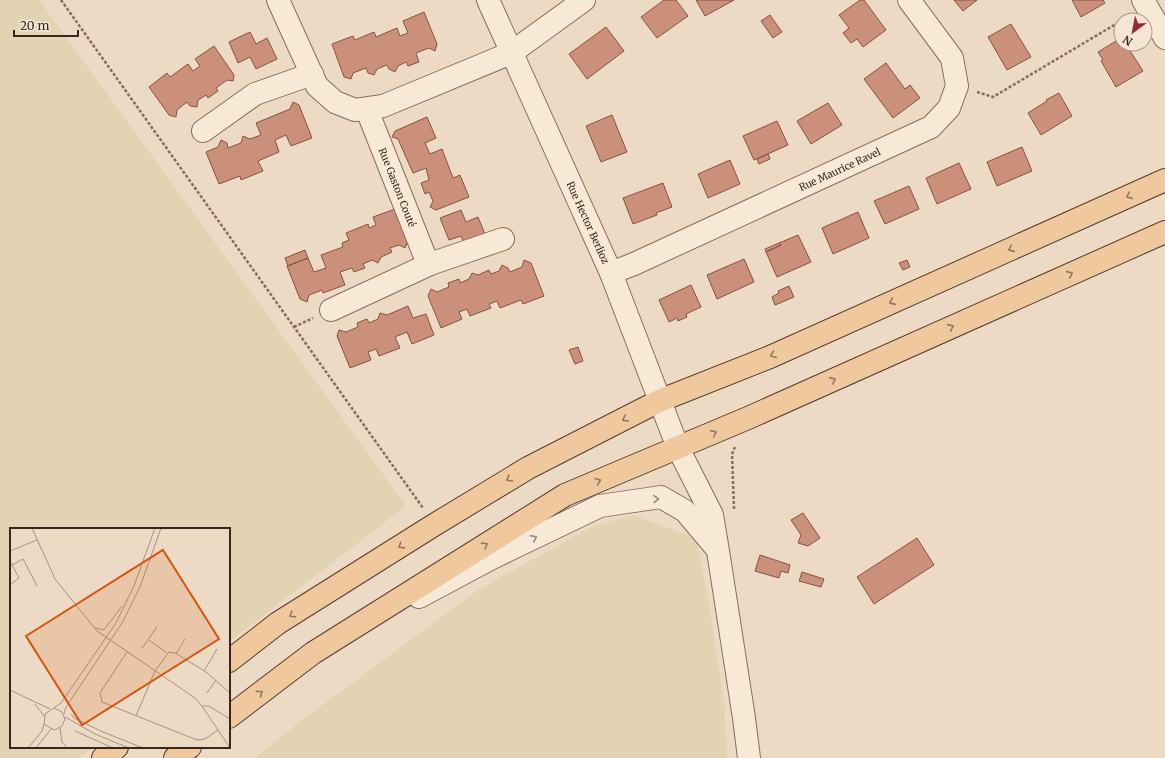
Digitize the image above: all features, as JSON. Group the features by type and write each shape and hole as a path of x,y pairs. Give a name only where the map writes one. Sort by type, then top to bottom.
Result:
{"main road":[{"path":"230,660 278,623 528,468 659,401 770,356 1165,180"},
{"path":"230,716 314,653 565,495 678,448 1165,232"},
{"path":"103,758 116,748"},
{"path":"175,758 189,748"}],"street":[{"path":"278,0 317,86 335,102 355,110 367,110 383,106 512,53 584,0"},
{"name":"Rue Hector Berlioz","path":"488,0 611,272 678,448 712,515 749,758"},
{"path":"909,0 952,58 957,86"},
{"path":"1142,0 1165,38"},
{"path":"202,131 256,94 312,74"},
{"name":"Rue Maurice Ravel","path":"611,272 634,264 931,127 949,108 957,86"},
{"name":"Rue Gaston Couté","path":"367,110 424,254 430,264"},
{"path":"332,310 430,264 503,240"},
{"path":"314,653 492,558 600,506 661,497 685,511 718,551"}],"path":[{"path":"62,0 434,525"},
{"path":"957,86 993,97 1113,27"}],"shaded area":[{"path":"0,0 39,0 406,506 230,641 230,528 10,528 10,748 92,748 78,758 0,758"},
{"path":"633,515 697,539 710,610 724,703 727,758 255,758 301,721 478,590 591,527"}],"building":[{"path":"664,0 676,0 688,16 657,38 641,17"},
{"path":"696,0 734,0 705,16"},
{"path":"860,0 864,0 886,30 863,47 857,39 851,43 843,33 849,28 839,15"},
{"path":"954,0 977,0 963,11"},
{"path":"1072,0 1103,0 1105,3 1081,17"},
{"path":"424,12 437,44 435,51 429,48 416,53 419,62 408,66 406,62 398,66 395,72 389,69 387,65 377,69 374,75 368,73 366,68 353,73 351,79 344,77 332,44 353,36 355,40 374,32 376,37 397,28 400,36 408,33 403,21"},
{"path":"770,15 782,32 773,38 761,21"},
{"path":"1011,24 1031,57 1007,70 988,37"},
{"path":"606,27 624,51 587,79 569,54"},
{"path":"250,32 256,44 267,38 277,59 256,69 250,57 238,63 229,42"},
{"path":"1113,43 1113,52 1131,52 1143,71 1116,87 1101,61 1103,60 1098,52"},
{"path":"214,46 234,75 233,81 227,80 216,88 218,91 208,98 206,95 198,100 197,107 190,106 187,102 177,110 176,117 169,115 149,87 167,73 170,77 188,64 193,71 200,66 195,59"},
{"path":"886,63 905,89 910,85 920,98 893,118 864,79"},
{"path":"1059,93 1072,116 1041,135 1028,113"},
{"path":"293,102 299,105 312,138 291,146 286,135 275,140 279,152 258,161 263,171 241,180 240,176 219,184 206,152 218,147 221,140 227,143 228,148 241,143 243,136 250,139 261,135 256,123 290,109"},
{"path":"828,103 842,125 811,144 797,121"},
{"path":"612,115 627,152 601,162 586,126"},
{"path":"427,117 436,138 425,143 430,154 442,149 453,178 460,175 469,197 436,210 430,207 433,201 429,192 425,194 421,183 429,180 426,168 413,173 398,139 392,137 395,131"},
{"path":"777,121 788,145 754,160 743,136"},
{"path":"1022,147 1032,171 997,186 987,162"},
{"path":"768,154 770,159 759,164 757,159"},
{"path":"730,160 740,184 708,198 698,174"},
{"path":"959,163 971,189 937,204 926,178"},
{"path":"663,183 672,207 656,213 657,215 633,224 623,198"},
{"path":"909,186 919,209 885,224 874,201"},
{"path":"395,209 408,241 405,248 399,245 390,248 392,252 381,257 378,263 372,260 363,264 365,268 354,272 352,268 340,272 345,285 323,293 322,290 309,295 307,302 300,299 287,266 308,258 314,272 326,268 321,255 343,247 342,243 349,240 346,233 368,224 369,228 376,225 373,217"},
{"path":"461,210 466,222 478,217 487,239 466,247 461,236 449,240 440,218"},
{"path":"858,212 869,238 833,254 822,228"},
{"path":"798,235 811,262 777,277 766,252 781,245 779,243"},
{"path":"779,243 781,245 766,252 765,249"},
{"path":"305,250 308,258 288,266 285,258"},
{"path":"744,259 754,282 717,299 707,275"},
{"path":"524,260 531,263 544,296 523,304 521,300 500,308 497,301 489,304 491,308 470,316 467,309 459,312 462,319 441,328 428,296 431,289 437,292 449,287 448,283 459,279 460,283 469,279 472,273 478,275 489,270 491,274 499,271 502,265 508,268 510,272 522,267"},
{"path":"907,260 910,267 903,270 899,263"},
{"path":"691,285 701,307 686,314 687,317 678,321 677,318 669,322 659,300"},
{"path":"789,286 794,297 775,305 772,297 779,293 778,291"},
{"path":"408,306 413,318 426,314 434,335 412,344 407,332 395,337 400,348 379,356 376,349 368,352 371,360 350,368 337,336 339,330 346,332 358,327 357,323 367,319 369,323 378,319 380,313 387,315"},
{"path":"578,347 583,361 575,364 569,350"},
{"path":"803,513 820,538 808,546 798,543 801,535 791,520"},
{"path":"917,538 934,565 874,604 857,577"},
{"path":"760,555 790,565 788,573 781,571 779,578 755,571"},
{"path":"802,572 824,579 821,587 799,581"}]}
